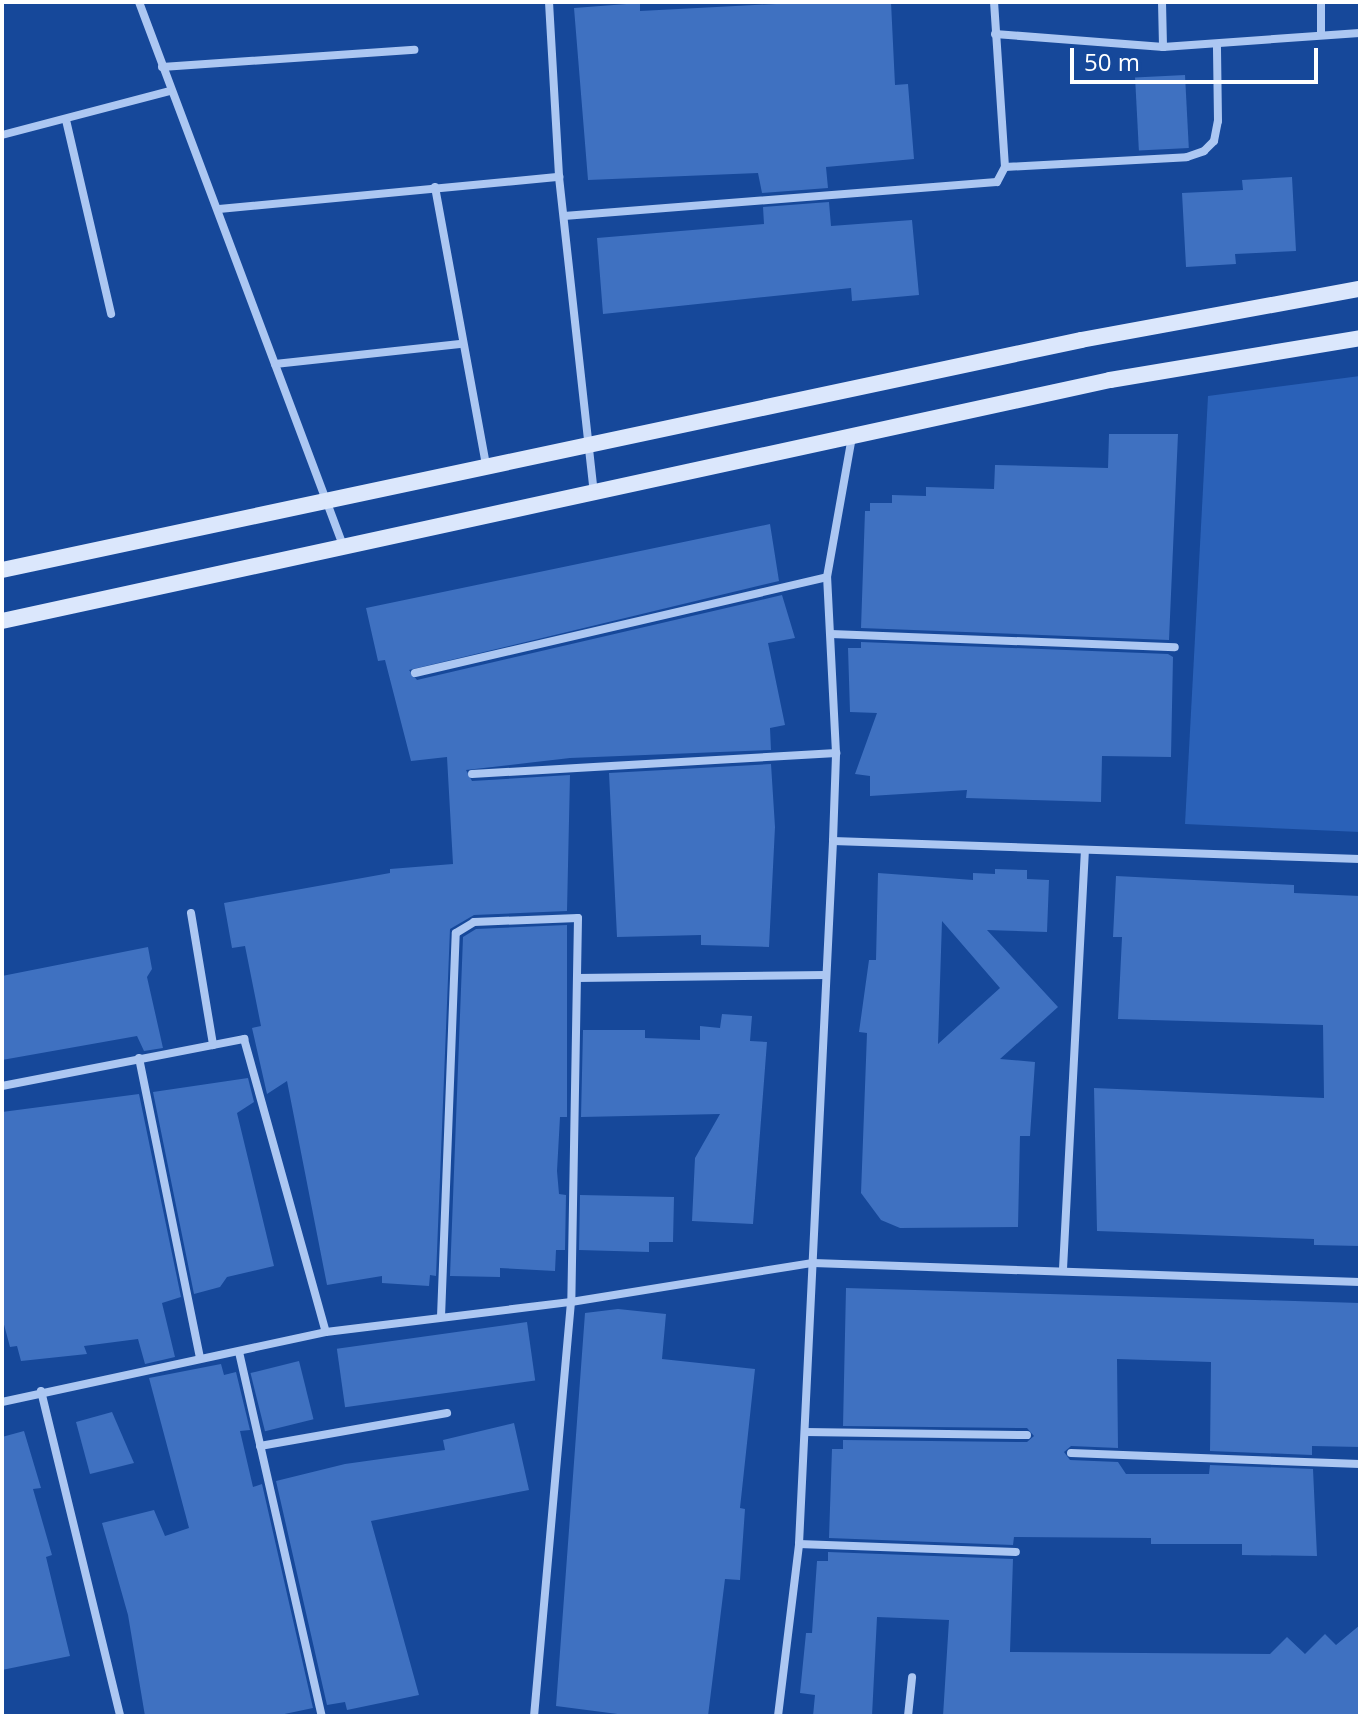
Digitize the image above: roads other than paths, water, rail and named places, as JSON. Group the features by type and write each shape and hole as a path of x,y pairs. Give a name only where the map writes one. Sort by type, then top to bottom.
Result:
{"street":[{"path":"139,2 345,550"},
{"path":"549,2 559,177 594,495"},
{"path":"564,216 997,182 1005,167 994,2"},
{"path":"1162,2 1163,47"},
{"path":"1321,2 1321,33"},
{"path":"995,34 1163,47 1217,46 1321,33 1360,33"},
{"path":"1005,167 1187,157 1204,151 1214,141 1218,121 1217,46"},
{"path":"162,67 414,50"},
{"path":"2,135 170,91"},
{"path":"66,120 111,314"},
{"path":"219,209 559,177"},
{"path":"435,187 460,344 486,466"},
{"path":"2,570 1081,340 1360,289"},
{"path":"2,621 345,550 1110,380 1360,338"},
{"path":"275,364 460,344"},
{"path":"778,1716 799,1544 833,841 836,753 827,577 852,437"},
{"path":"415,673 827,577"},
{"path":"831,634 1175,647"},
{"path":"472,774 836,753"},
{"path":"833,841 1360,859"},
{"path":"1063,1269 1085,852"},
{"path":"191,913 213,1045"},
{"path":"441,1317 456,933 474,922 578,918 571,1302 534,1716"},
{"path":"577,978 826,975"},
{"path":"2,1086 244,1039 326,1332"},
{"path":"139,1058 200,1358"},
{"path":"2,1389 3,1402 41,1391 326,1332 571,1302 813,1263 1063,1269 1360,1282"},
{"path":"239,1352 322,1716"},
{"path":"41,1391 120,1716"},
{"path":"260,1446 447,1413"},
{"path":"805,1432 1027,1435"},
{"path":"1071,1453 1360,1464"},
{"path":"799,1544 1016,1552"},
{"path":"908,1716 912,1677"}]}
